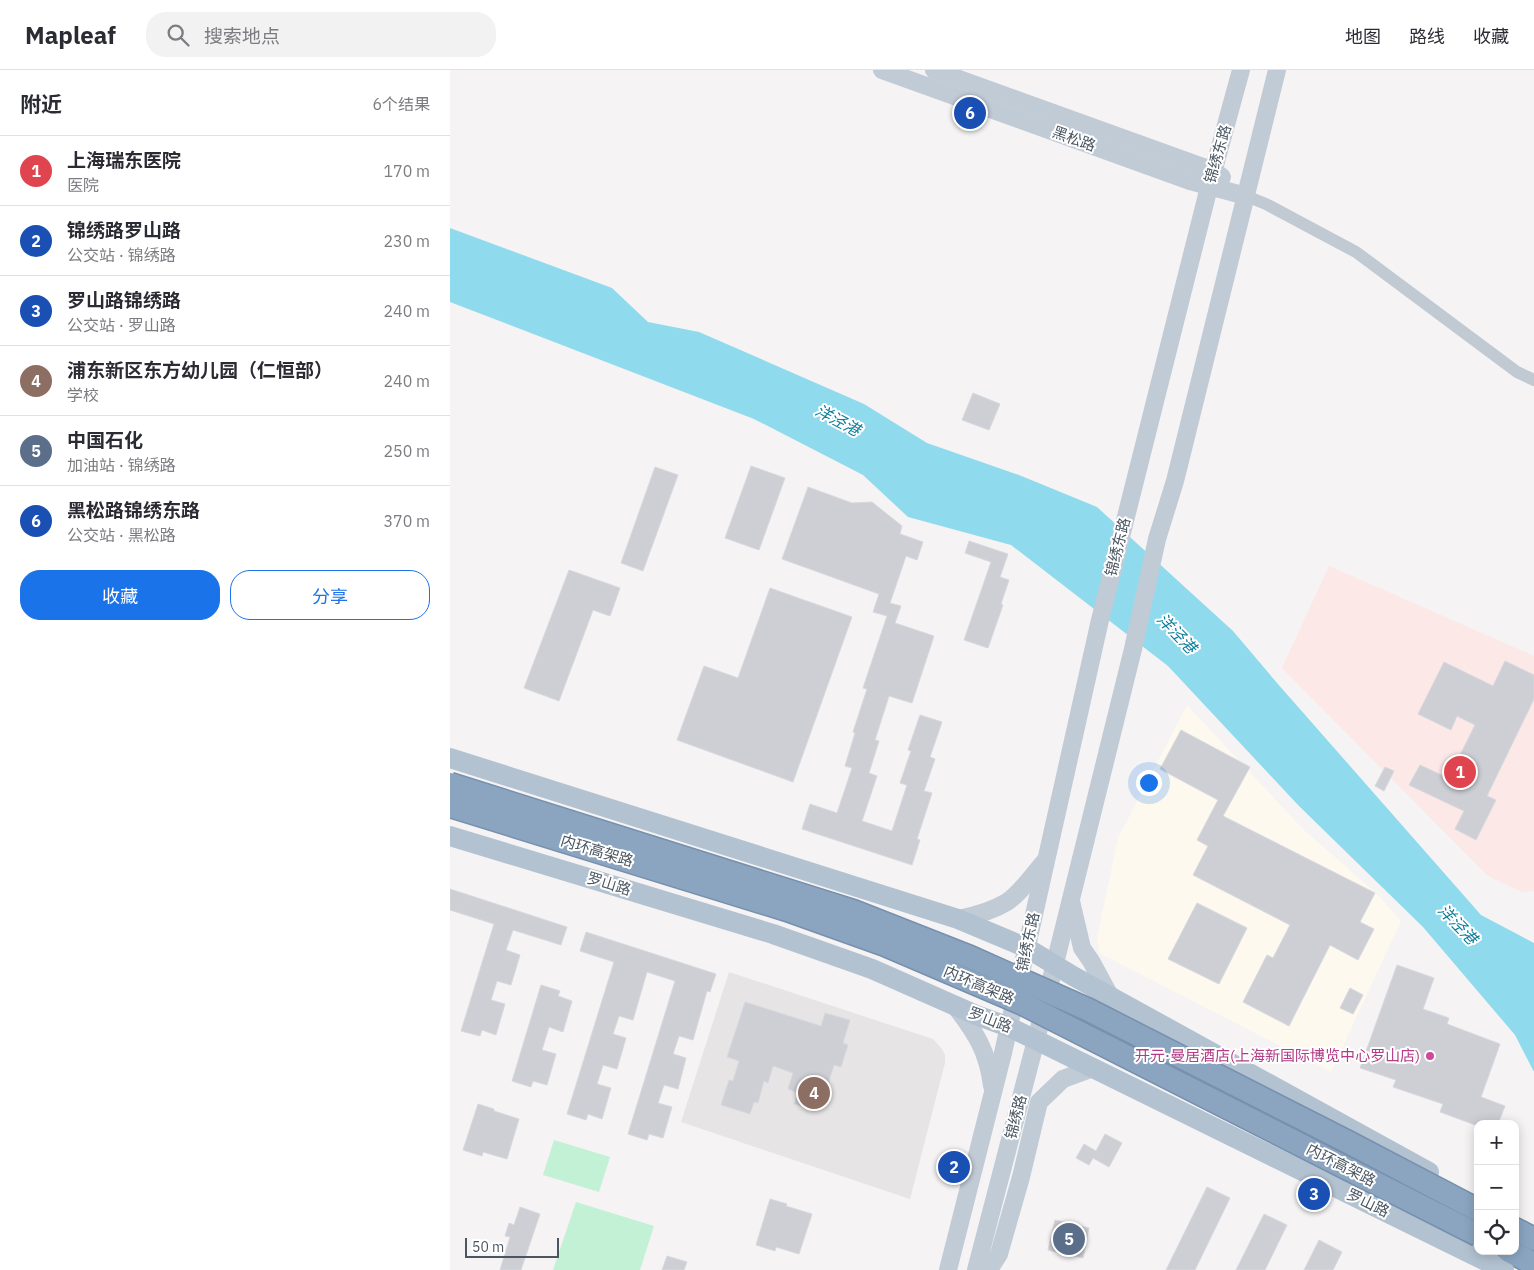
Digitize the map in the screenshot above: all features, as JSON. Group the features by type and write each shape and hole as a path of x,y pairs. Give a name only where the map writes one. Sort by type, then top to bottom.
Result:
{"highway":[{"name":"内环高架路","path":"450,784 853,911 970,957 1087,1010 1474,1208"},
{"name":"内环高架路","path":"450,806 787,910 885,945 1023,1004 1474,1233"},
{"path":"1519,1232 1534,1239"},
{"path":"1504,1263 1534,1264"}],"main road":[{"name":"黑松路","path":"882,70 1211,179"},
{"path":"934,70 1211,179 1246,196"},
{"name":"锦绣东路","path":"1009,1027 1100,620 1211,179 1241,70"},
{"name":"锦绣东路","path":"1055,964 1133,649 1157,539 1175,481 1277,70"},
{"path":"450,758 958,919 1027,948 1110,996 1474,1197"},
{"name":"罗山路","path":"450,836 773,934 872,969 976,1015 1009,1027 1504,1263"},
{"path":"958,919 976,915 1007,902 1023,887 1046,858"},
{"path":"1071,898 1082,948 1110,996"},
{"name":"锦绣路","path":"976,1270 1055,964"},
{"path":"956,1006 982,1046 990,1067 993,1094"},
{"name":"锦绣路","path":"948,1270 1009,1027"},
{"path":"990,1270 999,1254 1021,1177 1039,1102 1063,1079 1093,1068"},
{"path":"1519,1222 1534,1229"}],"street":[{"path":"1246,196 1266,204 1356,252 1517,372 1534,380"}],"shaded area":[{"path":"1329,566 1534,656 1534,891 1522,892 1488,876 1282,668"},
{"path":"1187,705 1305,831 1376,893 1401,921 1331,1072 1099,953 1097,938 1118,838"},
{"path":"729,972 933,1039 942,1049 945,1055 945,1063 910,1199 681,1122"}],"green space":[{"path":"554,1140 610,1157 599,1192 543,1175"},
{"path":"576,1202 654,1226 640,1270 553,1270"}],"water":[{"name":"洋泾港","path":"450,228 612,288 648,322 699,332 864,404 927,443 1019,475 1097,507 1233,631 1481,915 1534,943 1534,1072 1515,1035 1423,927 1298,805 1168,666 1011,545 908,517 863,475 754,419 450,302"}],"building":[{"path":"973,393 1000,404 989,430 962,420"},
{"path":"751,466 785,478 759,550 725,538"},
{"path":"655,467 678,475 643,571 621,563"},
{"path":"808,487 852,503 872,502 902,526 900,534 923,542 917,560 906,556 890,603 901,606 895,623 934,636 912,703 889,696 875,740 879,741 869,773 877,776 862,821 892,831 907,785 900,783 911,751 908,750 920,715 942,722 930,757 935,759 924,791 932,793 917,839 920,840 912,865 802,829 810,804 837,813 852,768 845,766 855,733 853,732 867,689 863,688 887,616 873,612 879,594 782,559"},
{"path":"969,541 1008,554 1000,577 1009,580 1001,604 1003,605 988,648 964,640 991,562 965,553"},
{"path":"569,570 620,588 610,616 593,610 559,701 524,688"},
{"path":"770,588 852,617 793,782 677,740 704,666 738,678"},
{"path":"1505,661 1534,675 1534,699 1487,796 1496,800 1476,840 1455,829 1464,811 1409,785 1420,765 1448,778 1475,725 1457,716 1451,730 1418,714 1444,662 1493,686"},
{"path":"1181,730 1250,767 1223,816 1375,893 1360,922 1374,929 1358,960 1330,945 1289,1026 1243,1002 1267,955 1273,958 1290,925 1193,875 1208,846 1197,840 1218,800 1160,769"},
{"path":"1385,767 1394,771 1384,791 1375,786"},
{"path":"450,889 567,927 561,945 513,930 506,950 520,955 511,985 497,981 491,1000 505,1004 496,1035 482,1030 480,1036 461,1031 494,924 450,910"},
{"path":"1197,903 1247,928 1219,984 1168,959"},
{"path":"586,932 716,974 710,992 707,991 693,1040 679,1036 673,1054 686,1058 678,1089 664,1085 658,1103 672,1107 663,1138 649,1134 647,1140 628,1134 675,981 647,972 633,1020 619,1016 613,1034 626,1038 617,1069 603,1065 597,1084 611,1088 602,1119 588,1114 586,1120 567,1114 614,962 580,951"},
{"name":"开元·曼居酒店(上海新国际博览中心罗山店)","path":"1397,965 1434,978 1423,1009 1449,1018 1447,1024 1500,1044 1481,1097 1505,1106 1500,1120 1474,1120 1474,1125 1440,1112 1443,1104 1393,1087 1396,1080 1360,1068"},
{"path":"541,985 560,991 558,996 572,1001 563,1032 549,1027 542,1050 556,1054 547,1085 533,1081 531,1087 512,1081"},
{"path":"1350,988 1363,995 1353,1014 1340,1008"},
{"path":"745,1002 821,1026 825,1013 850,1020 843,1043 848,1045 841,1067 834,1065 829,1081 830,1090 826,1100 819,1107 809,1108 794,1104 798,1093 788,1089 793,1073 773,1066 768,1083 764,1081 758,1103 754,1102 750,1114 721,1105 729,1080 733,1081 739,1061 727,1057"},
{"path":"478,1104 519,1119 507,1159 483,1152 482,1156 463,1150"},
{"path":"1105,1134 1122,1143 1109,1167 1093,1158 1089,1165 1076,1158 1084,1144 1096,1151"},
{"path":"1207,1187 1230,1198 1195,1270 1166,1270"},
{"path":"770,1199 812,1214 799,1254 776,1247 775,1251 756,1245"},
{"path":"520,1207 540,1214 521,1270 500,1270 510,1237 505,1236 509,1223 514,1225"},
{"path":"1264,1214 1287,1225 1265,1270 1236,1270"},
{"path":"1055,1220 1089,1228 1083,1258 1048,1250"},
{"path":"1319,1240 1342,1252 1333,1270 1304,1270"},
{"path":"667,1256 687,1262 684,1270 662,1270"}],"place":[{"name":"黑松路锦绣东路","path":"970,113"},
{"name":"上海瑞东医院","path":"1460,772"},
{"name":"开元·曼居酒店(上海新国际博览中心罗山店)","path":"1430,1056"},
{"name":"浦东新区东方幼儿园（仁恒部）","path":"814,1093"},
{"name":"锦绣路罗山路","path":"954,1167"},
{"name":"罗山路锦绣路","path":"1314,1194"},
{"name":"中国石化","path":"1069,1239"}]}
